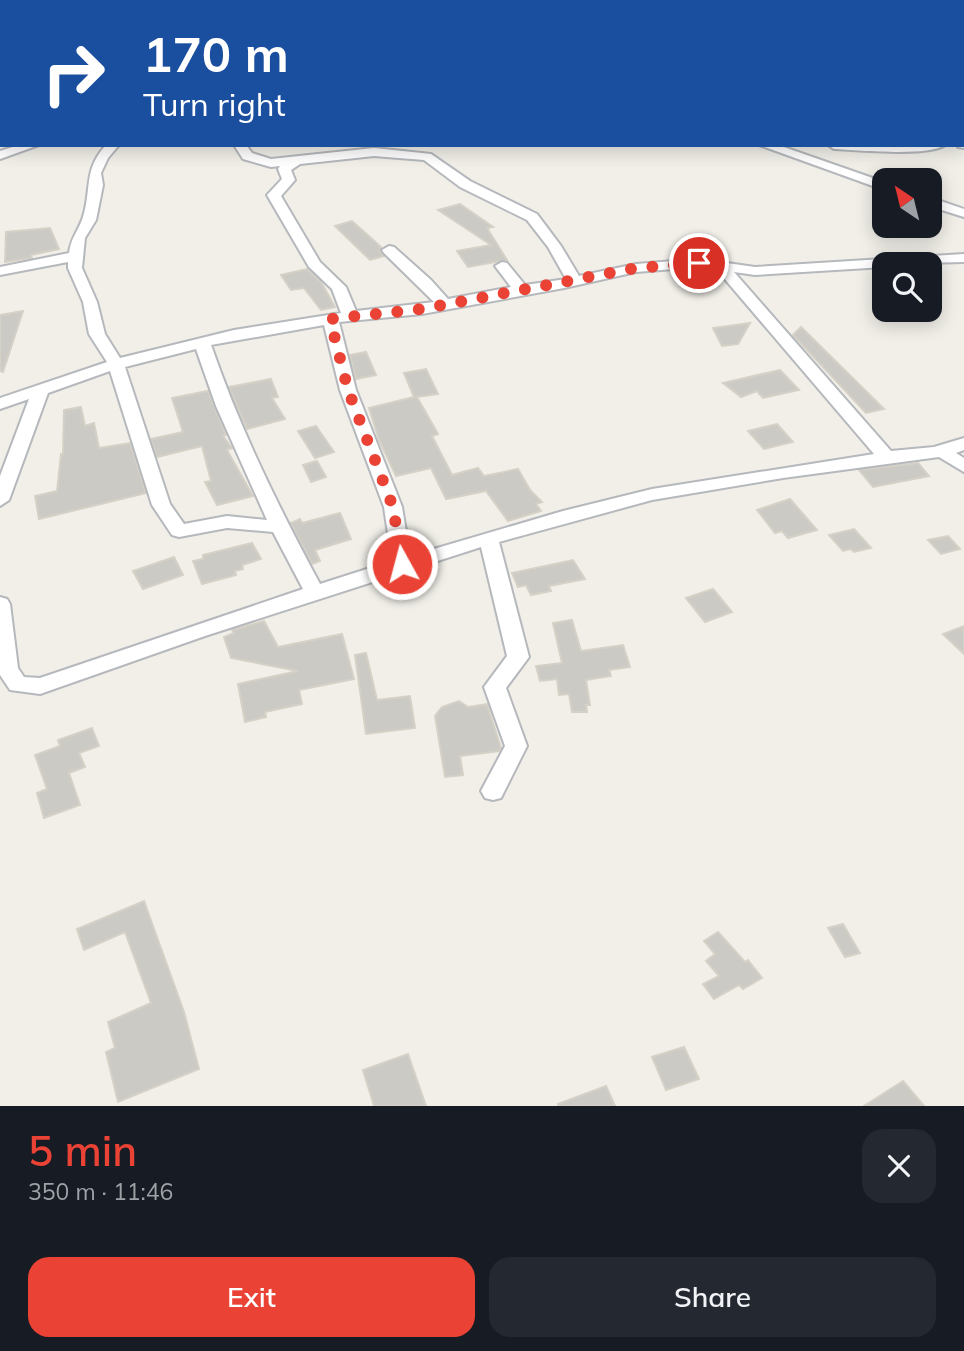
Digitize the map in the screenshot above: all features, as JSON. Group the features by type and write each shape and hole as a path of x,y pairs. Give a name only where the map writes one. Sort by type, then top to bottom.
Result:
{"street":[{"path":"0,155 26,147"},
{"path":"111,147 102,157 95,173 97,185 89,220 78,238 75,268 90,302 97,334 116,363 161,505 177,529 227,522 280,527"},
{"path":"241,147 247,156 261,162 296,161 373,152 427,157 479,192 531,217 554,246 574,282"},
{"path":"771,147 872,182"},
{"path":"879,147 914,147"},
{"path":"296,161 284,169 289,180 274,195 314,264 339,287 350,316"},
{"path":"942,205 964,213"},
{"path":"389,250 426,282 445,305"},
{"path":"0,271 78,256"},
{"path":"0,404 116,363 202,342 330,319 445,305 659,265 699,263 755,271 964,258"},
{"path":"502,266 522,290"},
{"path":"722,266 886,457"},
{"path":"330,319 348,390 393,507 402,564"},
{"path":"202,342 224,406 280,527 315,594"},
{"path":"0,500 41,390"},
{"path":"0,604 3,659 8,670 18,684 40,686 218,623 402,564 488,538 674,489 886,457 944,452 964,443"},
{"path":"944,452 964,467"},
{"path":"488,538 518,657 495,687 516,746 493,791"}],"building":[{"path":"460,204 493,227 487,228 507,260 468,267 457,251 491,245 438,210"},
{"path":"352,221 381,247 380,251 384,256 370,260 335,226"},
{"path":"50,228 59,249 31,255 32,258 5,262 6,232"},
{"path":"307,269 321,282 335,307 321,310 304,288 291,290 281,275"},
{"path":"23,311 3,372 0,371 0,315"},
{"path":"750,323 738,344 722,346 713,328"},
{"path":"801,327 884,409 866,413 793,335"},
{"path":"366,352 376,375 356,379 350,355"},
{"path":"426,369 438,394 417,397 438,434 432,436 452,475 478,468 484,476 518,469 530,490 542,502 536,504 541,511 508,521 486,491 446,499 431,468 396,476 379,440 369,408 414,397 404,373"},
{"path":"780,370 799,390 763,398 757,391 741,397 723,383"},
{"path":"271,379 278,397 272,398 285,419 247,429 229,387"},
{"path":"208,391 226,435 223,436 232,448 227,450 253,496 217,505 205,482 211,481 202,446 157,457 151,439 183,432 172,398"},
{"path":"81,407 85,426 94,423 99,448 130,443 146,493 39,519 35,496 57,491 63,454 64,410"},
{"path":"777,424 793,442 764,449 748,431"},
{"path":"316,426 334,452 315,458 298,431"},
{"path":"317,461 326,477 311,482 303,465"},
{"path":"918,463 929,476 873,487 859,470"},
{"path":"790,499 817,530 788,538 782,531 775,533 757,510"},
{"path":"340,513 351,539 315,550 320,561 312,564 291,523 300,519 302,523"},
{"path":"854,529 871,548 854,552 851,549 843,551 829,535"},
{"path":"948,536 960,549 941,554 928,540"},
{"path":"252,543 261,559 242,565 243,569 235,571 236,575 202,584 193,561 203,559 203,555"},
{"path":"174,557 183,575 143,589 133,571"},
{"path":"573,560 585,579 549,586 551,591 531,595 526,585 518,587 512,573"},
{"path":"713,589 732,612 705,622 686,598"},
{"path":"572,620 581,651 623,645 630,667 609,670 611,676 586,680 590,705 586,705 587,712 572,712 569,694 559,695 557,679 540,681 536,666 562,663 553,623"},
{"path":"264,621 278,647 342,634 354,679 299,690 302,704 265,712 266,717 245,722 238,684 298,671 231,658 224,637 234,633 232,630"},
{"path":"964,626 964,654 943,634"},
{"path":"366,653 377,700 410,696 415,728 366,734 355,655"},
{"path":"459,701 468,707 487,704 501,748 499,751 460,756 463,775 445,777 435,716 442,707"},
{"path":"92,728 99,746 79,753 85,767 69,773 80,805 44,818 37,793 47,789 35,755 60,746 58,740"},
{"path":"144,901 184,1012 199,1069 118,1102 106,1052 115,1048 108,1022 151,1003 125,932 84,950 77,929"},
{"path":"843,924 860,953 845,957 828,928"},
{"path":"718,932 745,962 748,960 762,978 743,989 739,985 714,999 703,984 719,976 706,961 715,954 704,941"},
{"path":"684,1047 699,1079 666,1090 652,1057"},
{"path":"408,1054 426,1106 374,1106 363,1070"},
{"path":"903,1081 924,1106 864,1106"},
{"path":"606,1086 615,1106 558,1106 558,1104"}],"route":[{"path":"402,564 393,507 348,390 330,319 422,309 505,292 564,284 636,268 699,263"}]}
